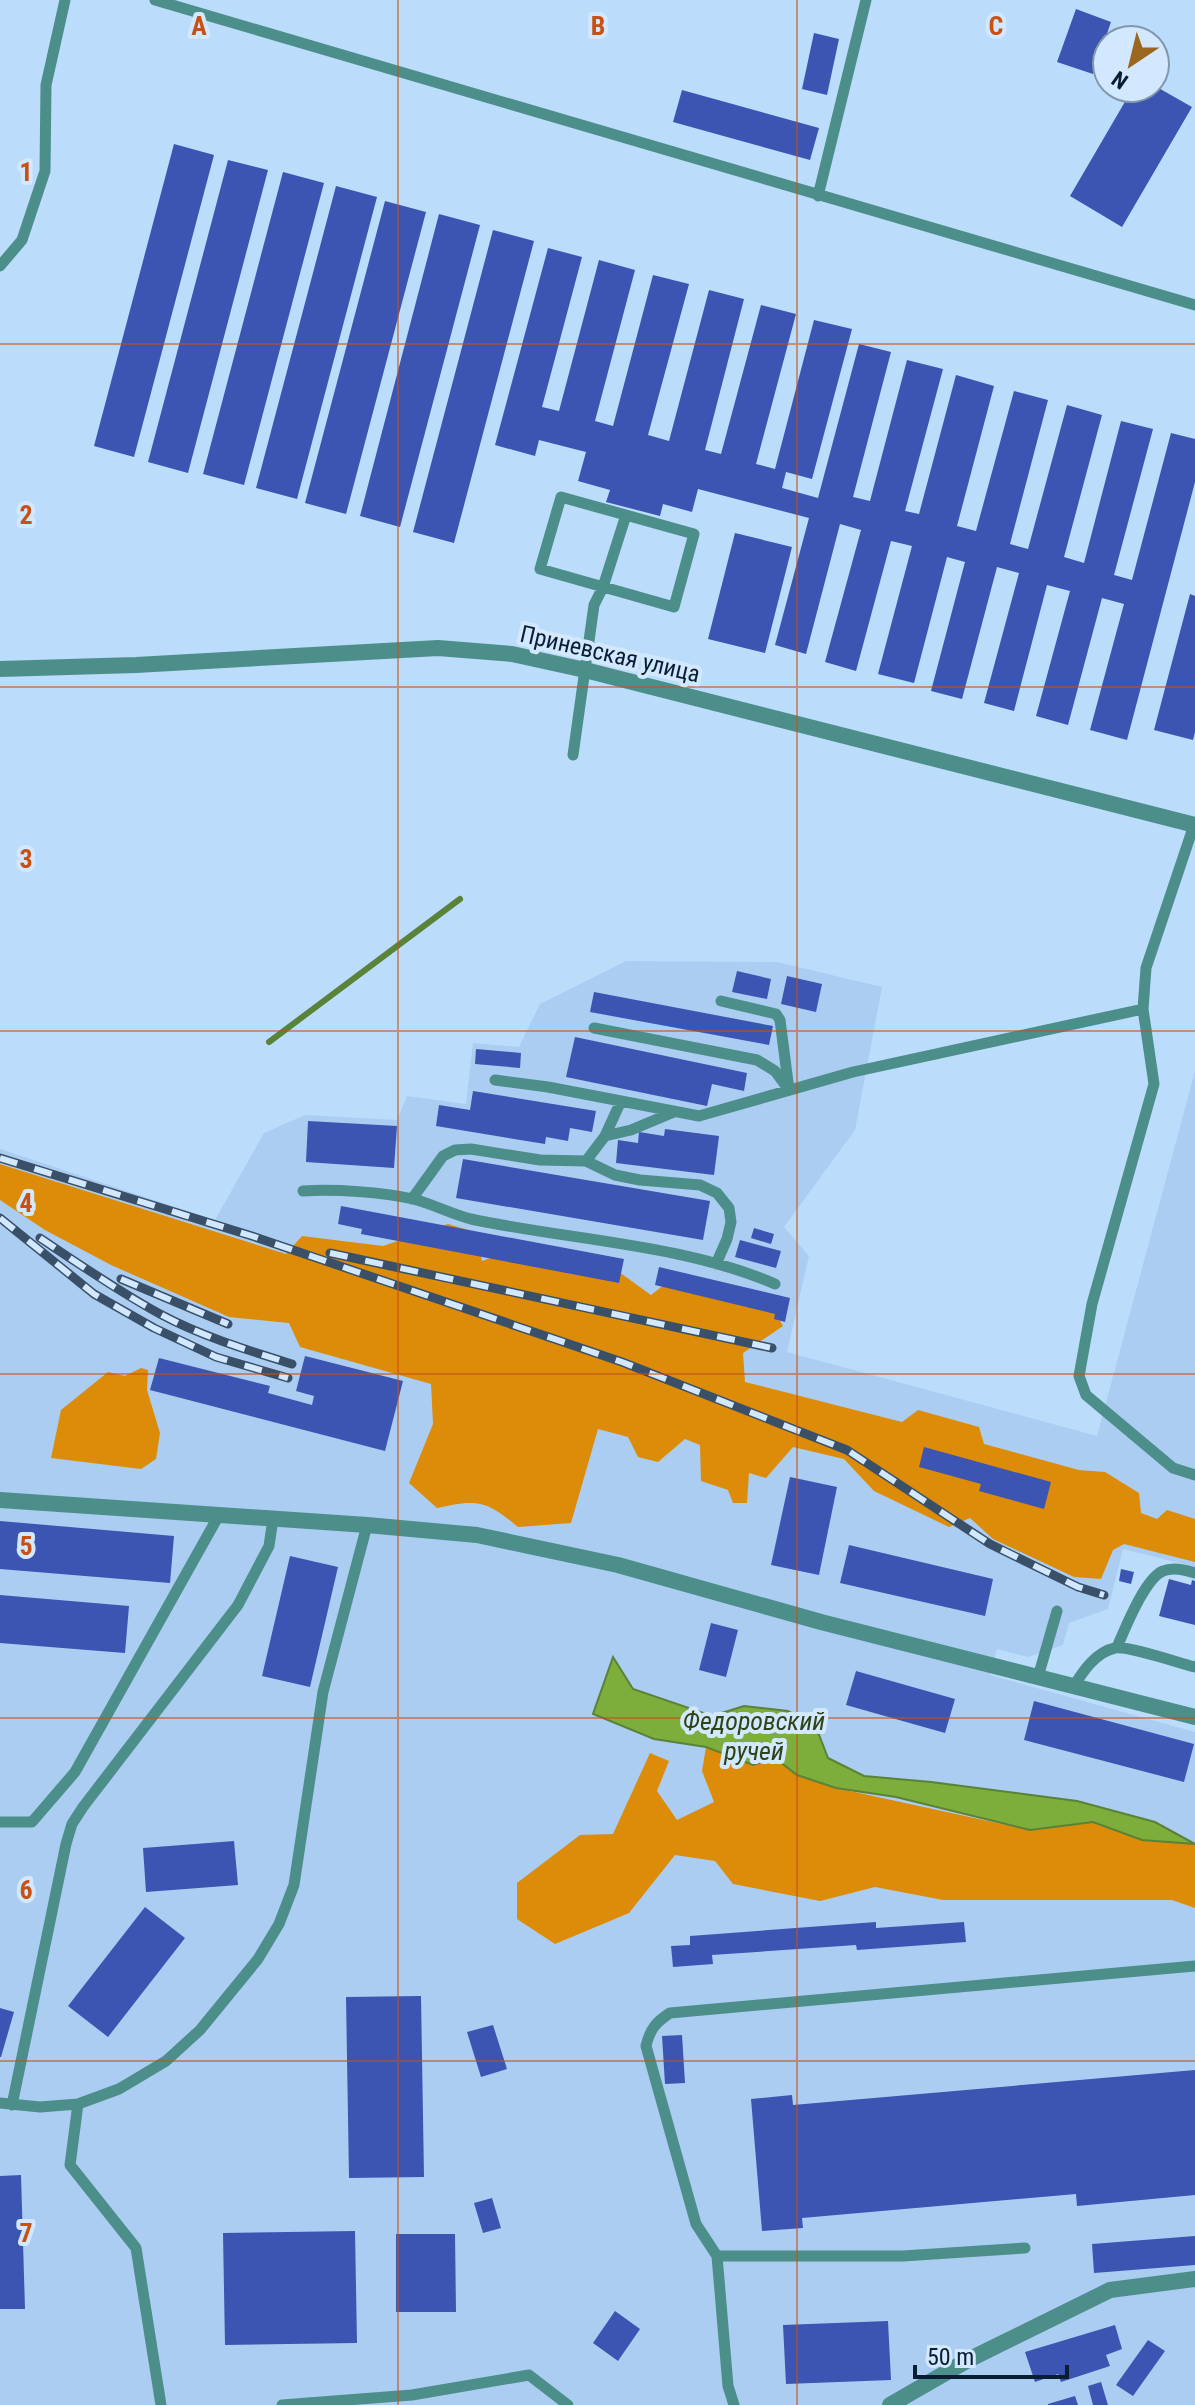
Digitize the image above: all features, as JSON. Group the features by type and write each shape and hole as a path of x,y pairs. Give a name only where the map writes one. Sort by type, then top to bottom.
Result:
{"street":[{"name":"Приневская улица","path":"0,669 136,665 438,648 512,654 1195,825"},
{"path":"0,1500 477,1535 618,1565 821,1622 1195,1717"},
{"path":"890,2405 968,2360 1110,2290 1195,2279"}],"lane":[{"path":"0,266 22,240 45,171 46,85 65,0"},
{"path":"155,0 1195,305"},
{"path":"818,196 866,0"},
{"path":"561,497 626,515 694,534 674,607 540,569 561,497"},
{"path":"573,755 594,605 603,587 626,515"},
{"path":"1195,825 1146,968 1143,1009 1154,1084 1092,1304 1079,1376 1086,1395 1173,1468 1195,1475"},
{"path":"721,1001 776,1014 780,1020 789,1090"},
{"path":"495,1080 699,1116 853,1072 1143,1009"},
{"path":"594,1028 757,1060 775,1071 789,1090"},
{"path":"586,1161 605,1136 621,1101"},
{"path":"605,1136 631,1130 675,1112"},
{"path":"412,1199 443,1156 455,1150 471,1149 540,1160 586,1161 615,1175 700,1185 717,1193 729,1208 731,1222 716,1264"},
{"path":"303,1191 327,1189 412,1199 468,1218 641,1247 743,1270 775,1284"},
{"path":"0,1822 32,1822 75,1772 219,1515"},
{"path":"273,1519 269,1546 238,1605 72,1824 6,2104 40,2107 78,2104 119,2089 166,2061 200,2030 258,1959 279,1924 294,1885 323,1692 367,1525"},
{"path":"1117,1647 1137,1603 1158,1574 1165,1569 1195,1573"},
{"path":"1038,1677 1057,1611"},
{"path":"1074,1686 1101,1653 1117,1647 1195,1667"},
{"path":"734,2405 728,2386 717,2256 696,2224 646,2046 650,2032 658,2021 670,2013 1195,1966"},
{"path":"78,2104 70,2165 136,2248 161,2405"},
{"path":"717,2256 903,2256 1025,2248"},
{"path":"282,2405 412,2395 529,2375 568,2405"}],"shaded area":[{"path":"626,961 777,962 882,987 855,1130 784,1227 809,1256 787,1352 1097,1436 1195,1071 1195,1567 1123,1549 1108,1609 1069,1623 1063,1645 1028,1657 997,1649 990,1675 1195,1732 1195,2405 0,2405 0,1149 215,1220 264,1133 305,1115 397,1120 407,1096 466,1104 473,1043 519,1047 540,1004"},
{"path":"0,1164 286,1254 302,1236 383,1246 448,1224 475,1232 482,1261 509,1251 612,1267 651,1295 665,1284 764,1293 783,1326 743,1353 745,1382 902,1422 918,1410 979,1427 984,1444 1079,1470 1105,1472 1139,1493 1141,1513 1157,1519 1167,1510 1195,1519 1195,1562 1124,1544 1113,1550 1101,1579 1074,1577 993,1539 970,1518 949,1527 874,1491 844,1459 793,1447 766,1478 749,1473 747,1503 733,1503 728,1490 701,1481 700,1445 685,1439 658,1462 638,1457 628,1437 598,1429 571,1523 518,1527 498,1511 481,1504 462,1503 437,1508 409,1483 433,1424 431,1384 300,1347 289,1323 229,1317 111,1265 45,1230 0,1200"},
{"path":"141,1368 148,1370 147,1390 160,1433 156,1459 141,1469 51,1458 61,1410 108,1372 125,1376"},
{"path":"706,1747 753,1765 775,1758 797,1775 836,1788 1030,1830 1093,1822 1142,1840 1195,1844 1195,1908 1172,1900 943,1900 875,1887 820,1901 733,1884 715,1861 675,1855 629,1913 555,1944 517,1919 517,1883 580,1835 613,1834 650,1753 669,1761 657,1791 677,1820 714,1802 702,1771"}],"water":[{"name":"Федоровский ручей","path":"613,1657 633,1689 712,1716 744,1706 788,1711 816,1727 828,1758 864,1776 1077,1801 1155,1822 1195,1844 1142,1840 1093,1822 1030,1830 896,1797 836,1788 797,1775 775,1758 753,1765 706,1747 654,1739 593,1714"}],"building":[{"path":"1076,9 1111,22 1091,24 1091,73 1057,62"},
{"path":"814,33 839,39 827,95 802,89"},
{"path":"682,90 819,128 810,160 673,122"},
{"path":"1171,95 1192,107 1122,227 1070,196 1124,104 1171,104"},
{"path":"174,144 214,155 134,457 94,446"},
{"path":"228,160 268,170 188,473 148,462"},
{"path":"283,172 324,183 244,485 203,474"},
{"path":"336,186 377,197 297,499 256,488"},
{"path":"385,201 426,212 346,514 305,503"},
{"path":"439,214 480,225 400,527 360,516"},
{"path":"493,230 534,241 454,543 413,532"},
{"path":"548,248 582,257 542,407 559,411 599,260 635,270 595,421 613,426 653,275 689,284 648,435 669,441 709,290 744,299 705,450 721,454 761,305 796,314 756,464 775,469 814,320 852,329 812,479 786,472 782,488 818,498 859,344 891,352 853,497 870,501 907,360 943,369 905,511 919,514 956,375 994,386 957,526 976,531 1014,391 1048,400 1010,544 1028,549 1067,405 1102,415 1064,557 1084,563 1121,421 1153,429 1114,575 1132,580 1171,433 1195,439 1195,482 1127,740 1090,730 1124,604 1102,598 1068,725 1036,716 1070,591 1047,585 1014,711 984,703 1019,573 997,567 962,699 931,691 965,562 947,557 914,683 878,674 912,546 891,541 856,671 825,662 861,530 840,524 806,654 775,645 809,518 698,489 692,512 663,504 660,516 606,502 610,490 578,481 586,452 539,440 535,456 495,445"},
{"path":"735,533 792,547 765,653 708,639"},
{"path":"1190,594 1195,596 1193,740 1154,730"},
{"path":"737,971 771,979 767,999 732,992"},
{"path":"787,976 822,984 816,1012 781,1004"},
{"path":"594,992 773,1026 769,1045 590,1012"},
{"path":"575,1037 747,1073 744,1091 712,1084 707,1106 566,1077"},
{"path":"476,1049 521,1053 520,1068 475,1064"},
{"path":"473,1091 596,1111 592,1132 570,1128 568,1141 546,1137 545,1144 436,1126 439,1105 470,1110"},
{"path":"308,1121 397,1126 394,1168 306,1162"},
{"path":"665,1129 719,1136 714,1175 616,1163 618,1140 638,1143 639,1132 664,1136"},
{"path":"463,1159 710,1201 703,1240 456,1198"},
{"path":"341,1206 624,1259 619,1283 361,1234 362,1229 338,1224"},
{"path":"754,1228 774,1234 771,1244 751,1238"},
{"path":"740,1240 781,1251 776,1268 735,1257"},
{"path":"659,1267 790,1298 785,1322 774,1319 775,1314 655,1285"},
{"path":"305,1356 403,1381 385,1451 150,1390 159,1358 270,1386 268,1393 312,1405 314,1396 296,1391"},
{"path":"924,1447 1051,1482 1044,1509 979,1491 981,1484 919,1467"},
{"path":"790,1477 837,1487 819,1575 771,1565"},
{"path":"0,1521 174,1536 170,1583 0,1569"},
{"path":"849,1545 993,1579 985,1616 840,1583"},
{"path":"290,1556 338,1567 310,1687 262,1676"},
{"path":"1121,1569 1134,1572 1131,1584 1119,1581"},
{"path":"1169,1579 1191,1585 1192,1580 1195,1581 1195,1625 1159,1616"},
{"path":"0,1595 129,1606 125,1653 0,1643"},
{"path":"711,1623 738,1630 726,1677 699,1670"},
{"path":"856,1671 955,1699 945,1733 846,1705"},
{"path":"1034,1701 1194,1744 1184,1782 1024,1740"},
{"path":"234,1841 238,1885 146,1892 143,1848"},
{"path":"145,1907 185,1938 108,2037 68,2006"},
{"path":"876,1922 876,1928 964,1922 966,1942 857,1950 856,1945 712,1955 713,1964 673,1967 671,1946 690,1945 690,1936"},
{"path":"421,1996 424,2177 349,2178 346,1997"},
{"path":"0,2008 14,2012 1,2057 0,2057"},
{"path":"493,2025 507,2069 481,2077 467,2032"},
{"path":"682,2035 685,2083 665,2084 662,2036"},
{"path":"1195,2070 1195,2195 1077,2206 1076,2194 802,2218 803,2228 762,2231 751,2099 792,2095 793,2105"},
{"path":"21,2175 25,2309 0,2309 0,2176"},
{"path":"492,2198 501,2228 483,2233 474,2203"},
{"path":"355,2231 357,2343 225,2345 223,2233"},
{"path":"396,2234 455,2234 456,2312 396,2312"},
{"path":"1195,2236 1195,2265 1094,2273 1092,2244"},
{"path":"615,2311 640,2329 618,2361 593,2343"},
{"path":"888,2321 891,2380 786,2384 783,2325"},
{"path":"1115,2325 1122,2349 1106,2355 1110,2366 1061,2382 1058,2374 1035,2382 1025,2352"},
{"path":"1148,2340 1165,2351 1133,2396 1116,2385"},
{"path":"1101,2382 1108,2405 1093,2405 1088,2386"},
{"path":"1075,2396 1078,2405 1048,2405 1048,2404"}],"waterway":[{"path":"269,1042 460,899"}],"railway":[{"path":"0,1158 252,1236 622,1362 847,1450 990,1544 1078,1587 1104,1595"},
{"path":"0,1218 94,1294 154,1328 216,1357 288,1378"},
{"path":"40,1238 114,1287 176,1322 224,1342 292,1364"},
{"path":"330,1253 772,1348"},
{"path":"121,1279 228,1324"}]}
